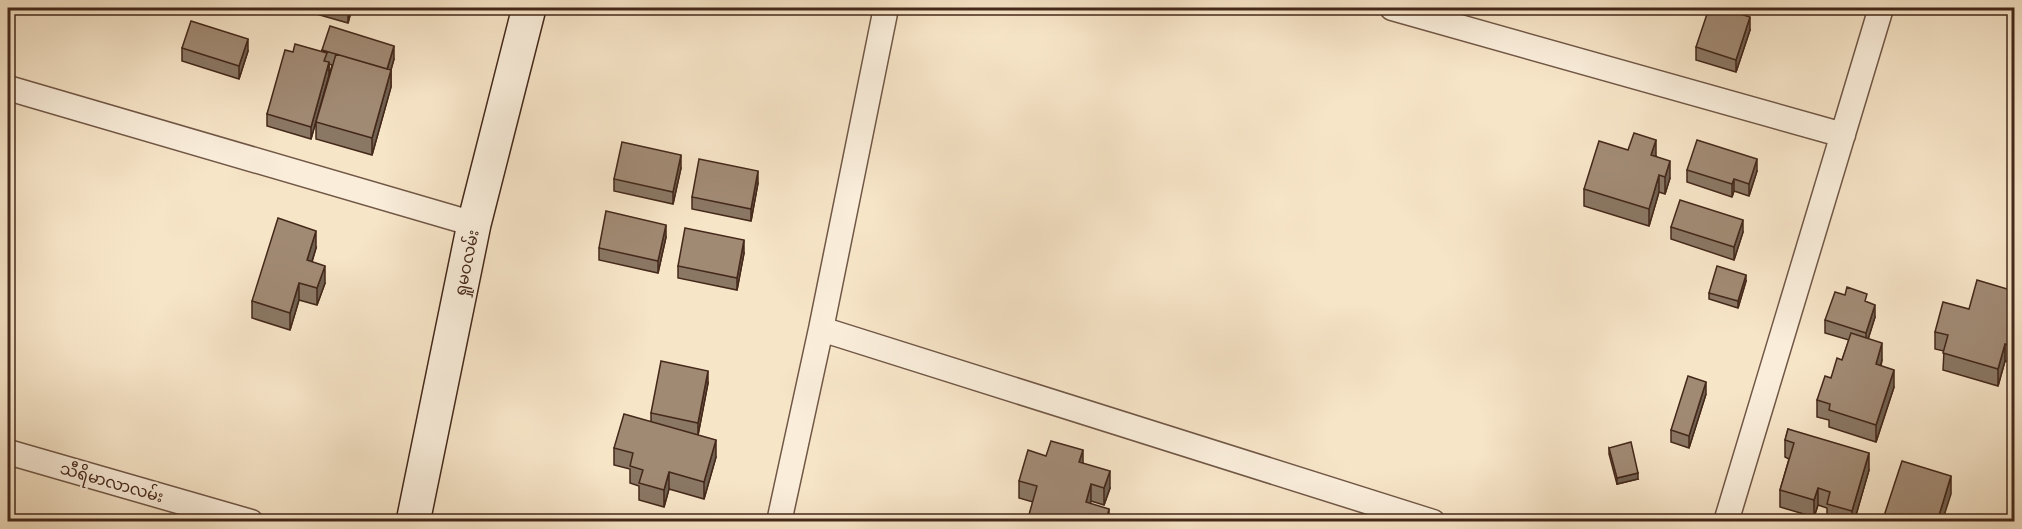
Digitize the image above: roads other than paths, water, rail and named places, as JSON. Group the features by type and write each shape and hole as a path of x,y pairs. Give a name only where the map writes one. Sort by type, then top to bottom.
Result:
{"street":[{"name":"ရှုမဝလမ်း","path":"413,522 474,224 529,8"},
{"path":"779,522 886,8"},
{"path":"1392,8 1843,135"},
{"path":"1726,522 1881,8"},
{"path":"8,88 474,224"},
{"path":"821,329 1433,522"},
{"name":"သီရိမာလာလမ်း","path":"8,452 251,522"}]}
